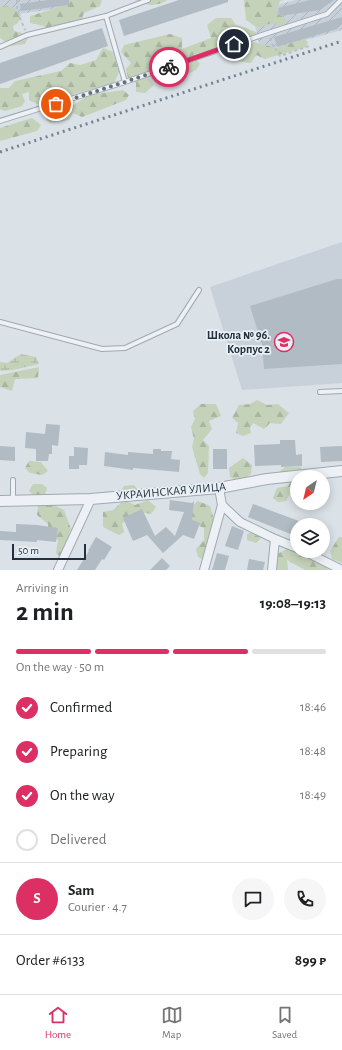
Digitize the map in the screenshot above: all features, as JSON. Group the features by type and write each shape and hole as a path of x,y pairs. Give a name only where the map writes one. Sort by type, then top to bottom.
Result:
{"street":[{"name":"УКРАИНСКАЯ УЛИЦА","path":"0,501 91,499 219,488 267,479 342,471"},
{"path":"204,570 222,505 219,488"},
{"path":"58,570 91,499"},
{"path":"222,505 240,522 290,545"},
{"path":"272,570 274,539"},
{"path":"318,558 342,570"}],"lane":[{"path":"0,47 27,34 106,16 148,0"},
{"path":"0,121 125,82 327,14 341,0"},
{"path":"106,16 125,82"},
{"path":"0,322 102,349 125,348 177,324 199,290"},
{"path":"320,392 342,391"},
{"path":"13,480 13,500"}],"path":[{"path":"17,0 16,11 27,34"},
{"path":"268,33 272,44 280,56 309,46"}],"shaded area":[{"path":"0,0 72,0 70,7 11,15 0,13"},
{"path":"295,0 342,0 342,30 261,52 252,12"},
{"name":"Школа № 96. Корпус 2","path":"342,242 342,383 242,390 210,287"}],"green space":[{"path":"59,0 102,0 100,6 84,13 80,24 49,32 44,26 30,23 30,16 57,8"},
{"path":"135,0 167,0 159,4 151,5 143,4"},
{"path":"244,0 284,0 280,1 276,12 287,20 283,27 271,23 258,28 246,20"},
{"path":"11,6 21,15 18,23 13,26 14,31 22,33 28,38 25,44 11,46 0,38 0,7"},
{"path":"216,18 231,18 236,25 256,32 255,38 236,42 230,39 226,45 193,55 200,64 196,70 173,81 165,78 164,67 145,73 154,85 145,93 136,92 136,83 128,78 126,69 131,63 121,52 124,45 170,34 182,38 182,49 211,38 207,25"},
{"path":"304,39 308,42 306,47 265,59 256,55 251,63 231,60 231,52 254,42 276,48"},
{"path":"103,48 113,52 119,72 114,83 37,104 29,100 29,92 22,94 25,101 22,106 5,111 0,109 0,88 9,88 15,81 61,71 70,63 80,65 96,60"},
{"path":"123,90 129,95 126,100 82,117 73,113 69,120 51,123 46,120 49,115 58,110 71,107 89,95"},
{"path":"32,118 41,125 37,131 0,141 0,128"},
{"path":"21,354 36,357 39,364 13,370 0,371 0,362 7,363"},
{"path":"39,367 38,378 15,379 12,391 0,387 0,375"},
{"path":"257,400 267,405 278,404 289,413 281,424 270,423 264,429 253,423 250,428 251,433 243,436 236,433 238,423 232,418 239,405 250,404"},
{"path":"201,404 216,404 221,416 209,421 212,429 203,440 209,446 208,473 204,478 200,474 192,447 194,439 191,427 195,419 193,411"},
{"path":"243,458 252,465 251,474 240,482 230,477 229,468"},
{"path":"29,461 41,462 48,471 42,475 30,473 25,468"},
{"path":"285,467 300,467 302,470 290,470 290,473 284,474 280,471"},
{"path":"290,482 290,494 286,501 278,502 273,498 277,488 288,486"},
{"path":"33,484 42,484 47,488 45,495 36,498 29,491"},
{"path":"133,485 138,489 134,494 119,493 124,486"},
{"path":"124,500 135,505 148,500 156,507 151,514 139,512 134,518 122,523 124,532 119,535 103,527 103,512 113,510"},
{"path":"198,501 210,506 217,530 204,560 198,557 196,549 204,540 204,528 190,522 185,512"},
{"path":"48,502 64,510 71,529 66,542 71,546 69,556 61,558 56,553 58,540 49,537 48,524 37,515 38,506"},
{"path":"262,529 267,532 256,543 247,540 247,534"},
{"path":"339,537 342,537 342,563 332,559 330,551"},
{"path":"288,548 290,549 290,558 313,558 323,562 328,570 305,570 287,560 288,570 277,570 275,569 276,555"}],"building":[{"path":"48,0 69,0 69,5 21,11 20,4"},
{"path":"179,0 228,0 228,2 124,36 119,20"},
{"path":"310,0 334,0 320,10 280,16 278,8"},
{"path":"342,17 342,24 337,29 277,47 274,37"},
{"path":"102,28 108,46 0,84 0,63"},
{"path":"337,279 342,279 342,364 264,369 262,345 250,306"},
{"path":"46,424 60,425 58,446 52,445 52,454 49,454 48,461 36,461 36,449 25,448 26,432 45,434"},
{"path":"280,440 295,440 296,455 302,454 302,466 255,466 254,445 280,444"},
{"path":"0,446 15,447 15,461 0,460"},
{"path":"342,446 342,461 321,462 320,447"},
{"path":"74,447 88,448 87,465 79,465 79,469 69,469 69,456 74,456"},
{"path":"153,449 172,451 171,459 180,460 179,472 133,468 133,470 104,466 105,452 128,455 128,452 153,454"},
{"path":"213,449 227,449 227,469 213,469"},
{"path":"170,500 192,503 194,501 192,520 200,523 194,539 183,535 163,553 147,535 133,541 123,518 142,509 155,536 166,527 175,536 184,512 169,510"},
{"path":"253,504 291,518 290,534 248,517"},
{"path":"16,524 58,528 56,542 37,540 37,542 0,540 0,531 16,532"},
{"path":"232,526 244,531 238,550 225,546"},
{"path":"96,537 112,547 104,560 102,559 95,570 77,570 89,551"},
{"path":"217,553 229,556 225,570 212,570"},
{"path":"162,558 170,566 166,570 150,570"},
{"path":"249,559 265,562 263,570 247,570"}],"railway":[{"path":"0,152 342,41"}],"way so far":[{"path":"56,104 169,67"}],"place":[{"name":"Школа № 96. Корпус 2","path":"284,342"}],"route":[{"path":"169,67 234,44"}]}
